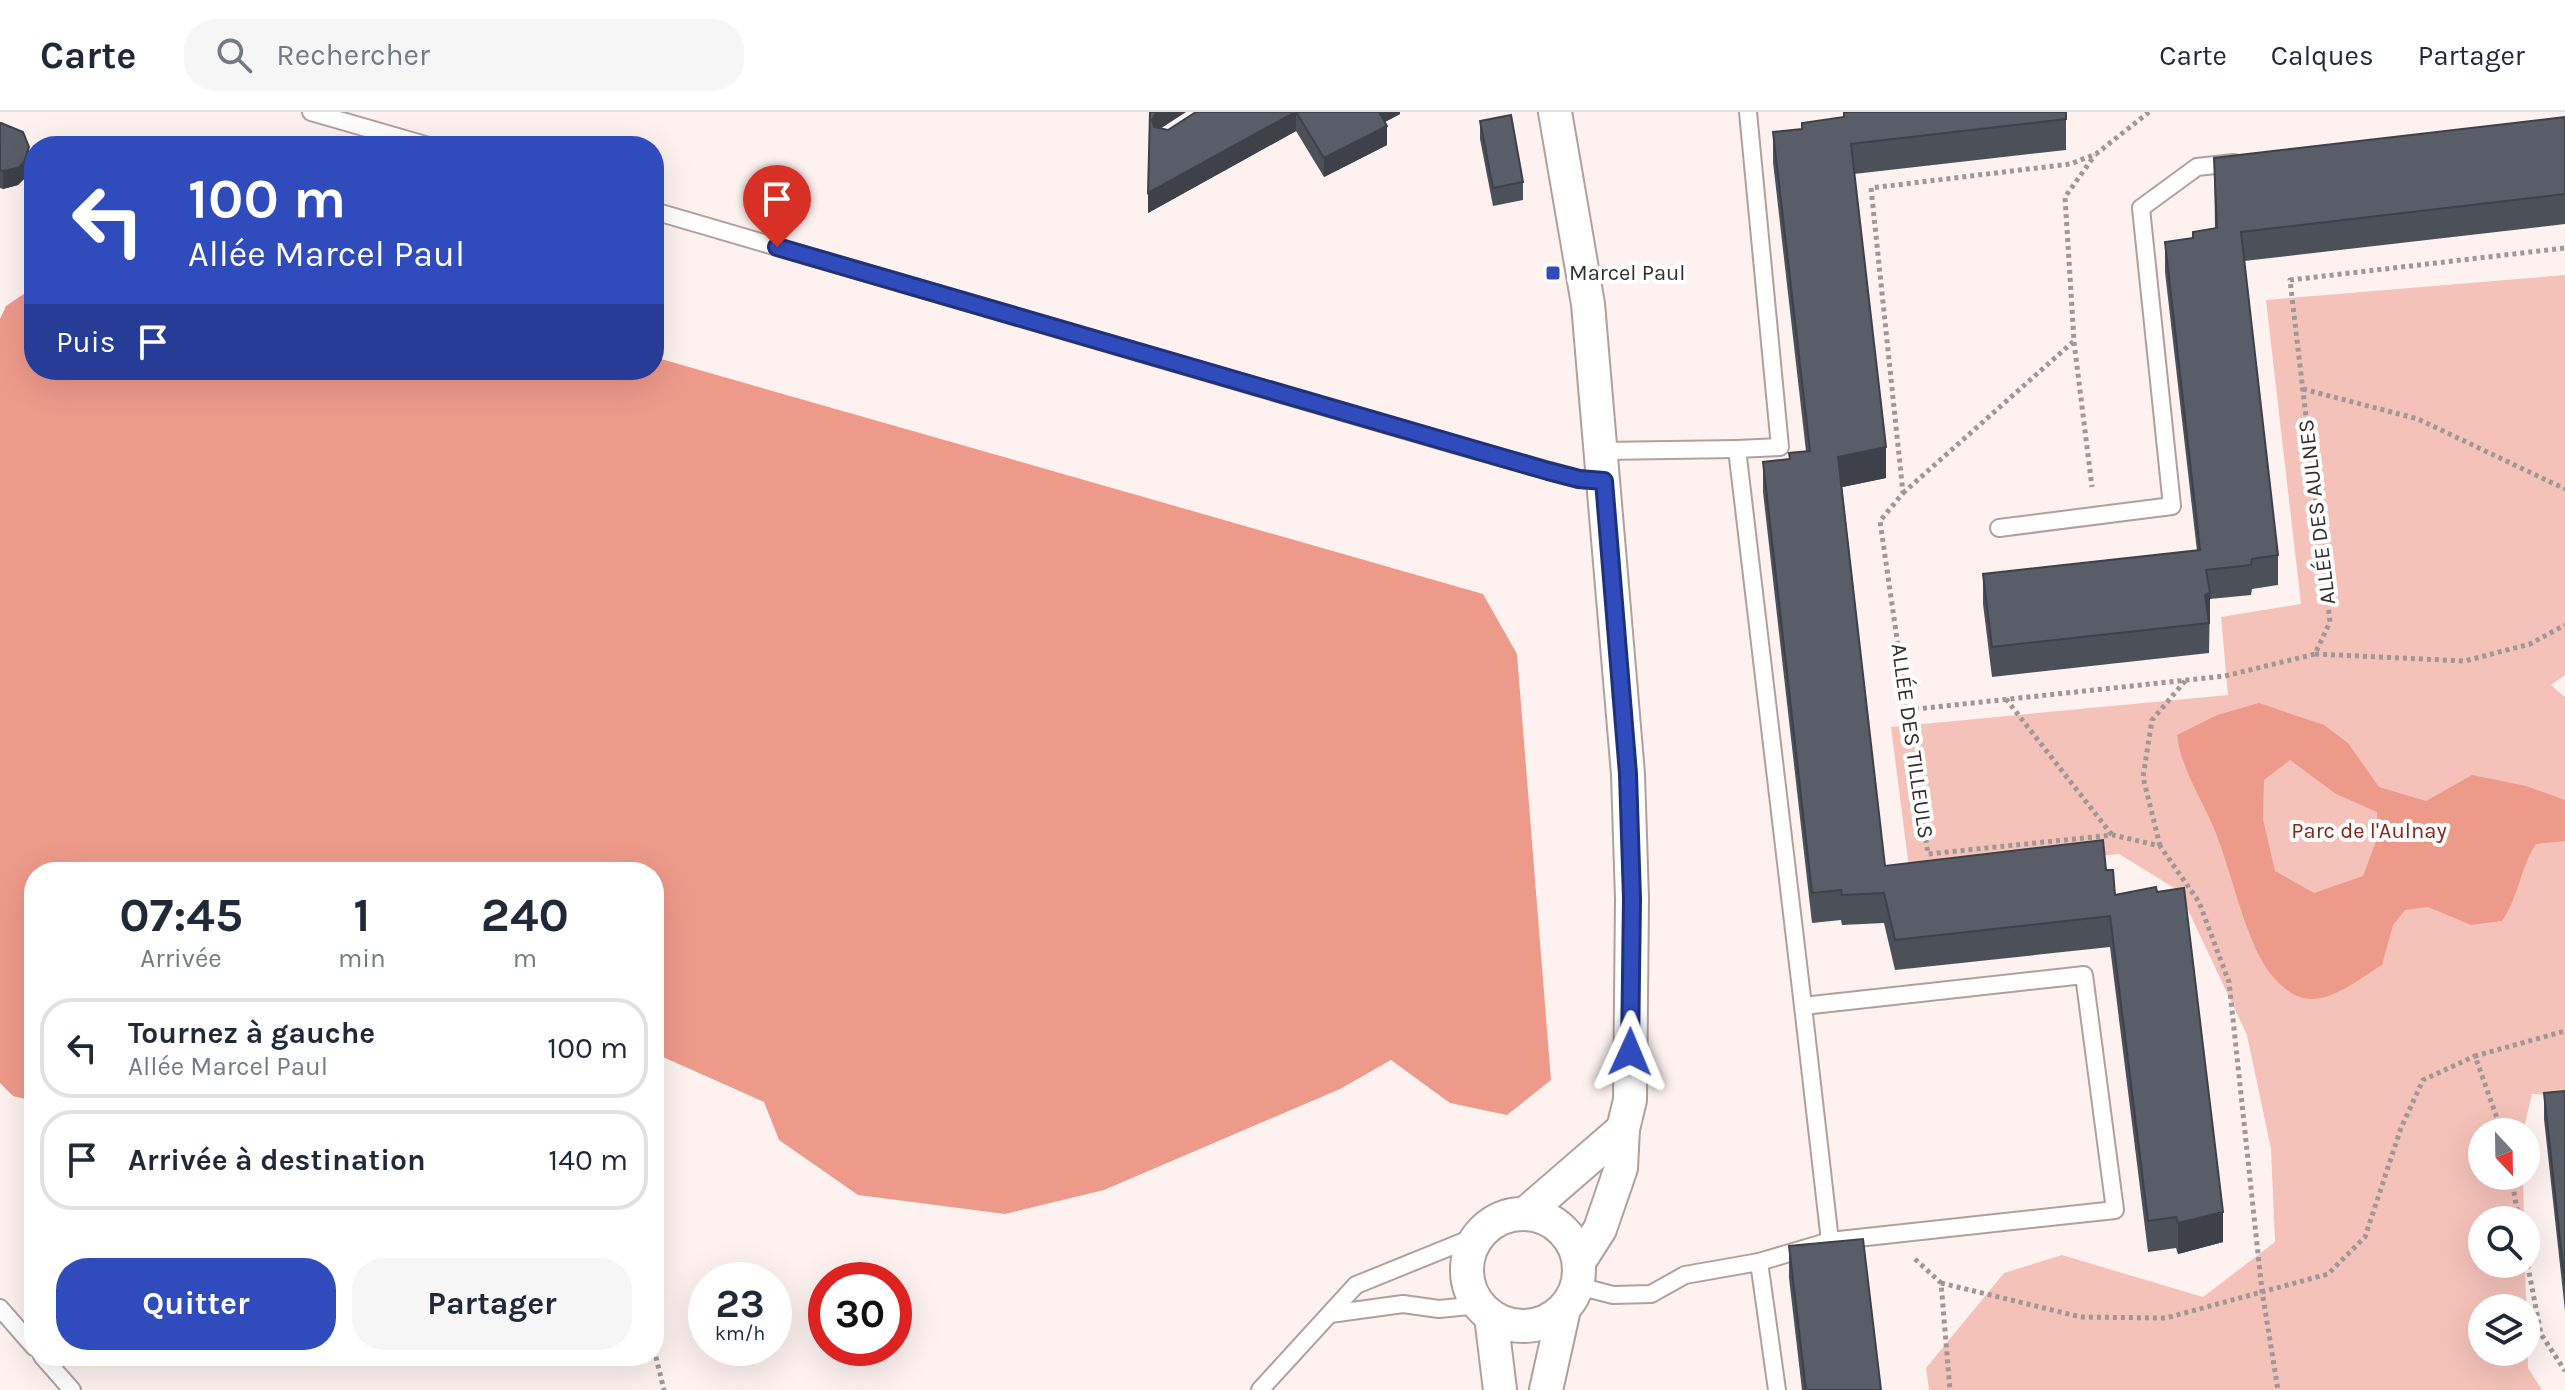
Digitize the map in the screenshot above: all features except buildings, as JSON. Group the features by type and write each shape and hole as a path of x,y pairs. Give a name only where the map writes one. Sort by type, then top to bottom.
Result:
{"street":[{"path":"1544,112 1560,150"},
{"path":"1546,1390 1574,1286 1600,1229 1621,1168 1623,1129 1630,1100 1632,899 1628,774 1588,304 1555,112"},
{"path":"1526,1213 1545,1217 1570,1237 1574,1286 1536,1325 1520,1326 1485,1310 1471,1293 1467,1264 1477,1236 1491,1223 1526,1213 1623,1129"},
{"path":"1485,1310 1500,1390"}],"lane":[{"path":"311,112 394,136"},
{"path":"664,214 1579,479 1603,466 1737,449 1780,447 1748,112"},
{"path":"1999,528 2172,506 2141,208 2197,167 2258,160"},
{"path":"1737,449 1830,1241"},
{"path":"1574,1286 1613,1295 1651,1294 1685,1275 1759,1262 1830,1241 2115,1210 2084,975 1803,1006"},
{"path":"1260,1390 1356,1285 1477,1236"},
{"path":"1759,1262 1777,1390"},
{"path":"1330,1314 1403,1304 1485,1310"},
{"path":"0,1308 24,1336"},
{"path":"51,1366 72,1390"}],"path":[{"path":"2096,516 2074,341 2065,197 2096,154 2149,112"},
{"path":"1903,493 1871,188 2070,164 2096,154"},
{"name":"ALLÉE DES AULNES","path":"2315,654 2330,622 2290,280 2565,248"},
{"name":"ALLÉE DES TILLEULS","path":"2074,341 1903,493 1880,521 1928,854 2113,835 2160,846"},
{"path":"2303,389 2418,419 2565,489"},
{"path":"1907,710 2225,676 2315,654 2465,661 2530,644 2565,625"},
{"path":"2186,680 2152,720 2143,777 2160,846 2199,902 2229,982 2262,1291 2278,1390"},
{"path":"2006,699 2113,835"},
{"path":"1887,1235 1941,1283 2081,1317 2166,1318 2328,1274 2365,1237 2401,1128 2423,1080 2475,1056 2565,1031"},
{"path":"2475,1056 2497,1118"},
{"path":"2530,1278 2541,1334 2565,1371"},
{"path":"1941,1283 1950,1390"},
{"path":"658,1366 664,1390"}],"green space":[{"name":"Parc de l'Aulnay","path":"2565,275 2565,675 2551,685 2565,697 2565,1096 2532,1094 2526,1118 2468,1118 2468,1190 2523,1190 2524,1206 2468,1206 2468,1278 2525,1278 2526,1294 2468,1294 2468,1366 2528,1366 2542,1390 1929,1390 1926,1368 2004,1273 2062,1255 2203,1297 2275,1242 2271,1149 2247,1035 2179,891 2119,854 1910,876 1891,727 2228,695 2221,617 2301,604 2266,300"}],"shaded area":[{"path":"24,294 24,380 664,380 664,360 1483,594 1517,654 1551,1080 1507,1115 1450,1103 1391,1060 1340,1089 1104,1190 1005,1214 858,1195 779,1140 764,1102 664,1057 664,862 24,862 24,1099 13,1096 0,1083 0,319 6,306"},
{"path":"2259,703 2324,725 2348,743 2379,787 2426,801 2472,775 2526,786 2565,800 2565,841 2536,844 2502,921 2471,925 2428,907 2405,910 2393,925 2382,965 2329,996 2310,999 2297,996 2275,979 2259,955 2215,831 2179,748 2177,735 2217,715","holes":["2290,760 2336,794 2377,812 2378,836 2363,876 2314,893 2275,871 2263,819 2264,780"]}],"place":[{"name":"Marcel Paul","path":"1553,273"}],"route":[{"path":"777,247 1456,445 1579,479 1604,481 1628,774 1632,899 1630,1052"}]}
